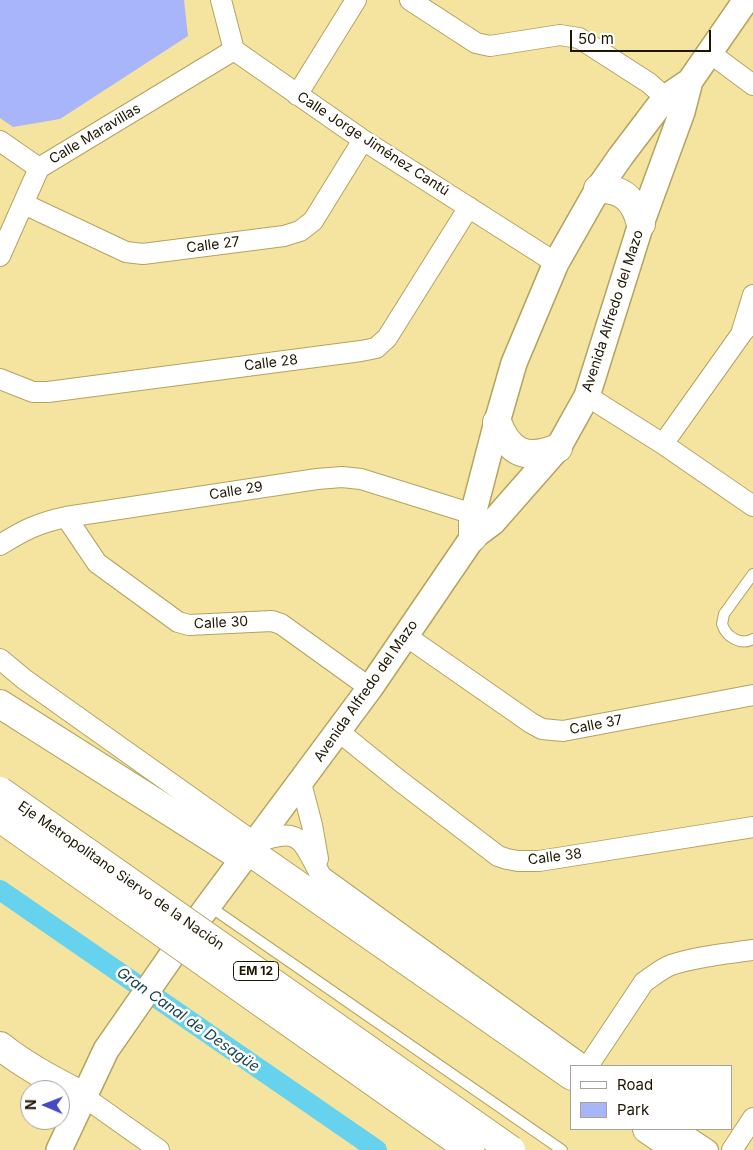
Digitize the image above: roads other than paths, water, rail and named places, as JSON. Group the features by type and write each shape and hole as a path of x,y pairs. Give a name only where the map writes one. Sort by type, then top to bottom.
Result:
{"main road":[{"path":"598,189 619,192 632,201 638,212 641,224"},
{"path":"497,422 506,442 520,453 531,456 544,454 558,448"},
{"path":"0,704 249,851 570,1075"},
{"name":"Eje Metropolitano Siervo de la Nación","path":"0,792 511,1150"},
{"name":"Eje Metropolitano Siervo de la Nación","path":"0,818 470,1150"},
{"path":"0,1046 48,1078 83,1096"},
{"path":"648,1130 678,1150"}],"street":[{"path":"221,0 234,50"},
{"path":"297,95 356,0"},
{"path":"410,0 476,44 490,46 560,35 579,38 649,83 674,105"},
{"name":"Avenida Alfredo del Mazo","path":"59,1150 106,1050 127,1018 370,688 406,636 473,525 497,422 514,363 556,263 598,189 674,105 746,0"},
{"name":"Calle Jorge Jiménez Cantú","path":"234,50 363,140 556,263"},
{"name":"Calle Maravillas","path":"0,256 39,168 234,50"},
{"path":"710,53 753,85"},
{"name":"Avenida Alfredo del Mazo","path":"473,525 493,522 558,448 587,396 641,224 674,105"},
{"name":"Calle 27","path":"24,204 126,252 143,254 284,236 300,231 313,221 363,140"},
{"path":"0,141 39,168"},
{"name":"Calle 28","path":"0,379 33,392 48,392 376,348 387,338 469,207"},
{"path":"663,444 747,327 753,295"},
{"path":"587,396 663,444 753,506"},
{"name":"Calle 29","path":"0,545 21,532 43,522 66,516 316,479 342,477 361,479 473,525"},
{"name":"Calle 30","path":"66,516 97,563 178,622 189,625 272,621 282,624 370,688"},
{"name":"Calle 37","path":"406,636 531,723 552,731 573,730 753,694"},
{"path":"0,659 249,851 274,836 292,835 303,841 321,876 583,1065"},
{"name":"Calle 38","path":"338,731 415,793 498,856 507,860 540,861 753,827"},
{"path":"301,783 312,825 321,876"},
{"path":"589,1065 644,982 658,972 670,965 686,961 753,950"},
{"path":"83,1096 158,1150"},
{"path":"732,1150 753,1118"},
{"path":"678,1130 708,1150"}],"lane":[{"path":"753,574 724,614 722,624 727,633 740,642 753,639"},
{"path":"209,905 562,1150"}],"waterway":[{"name":"Gran Canal de Desagüe","path":"0,890 377,1150"}]}
